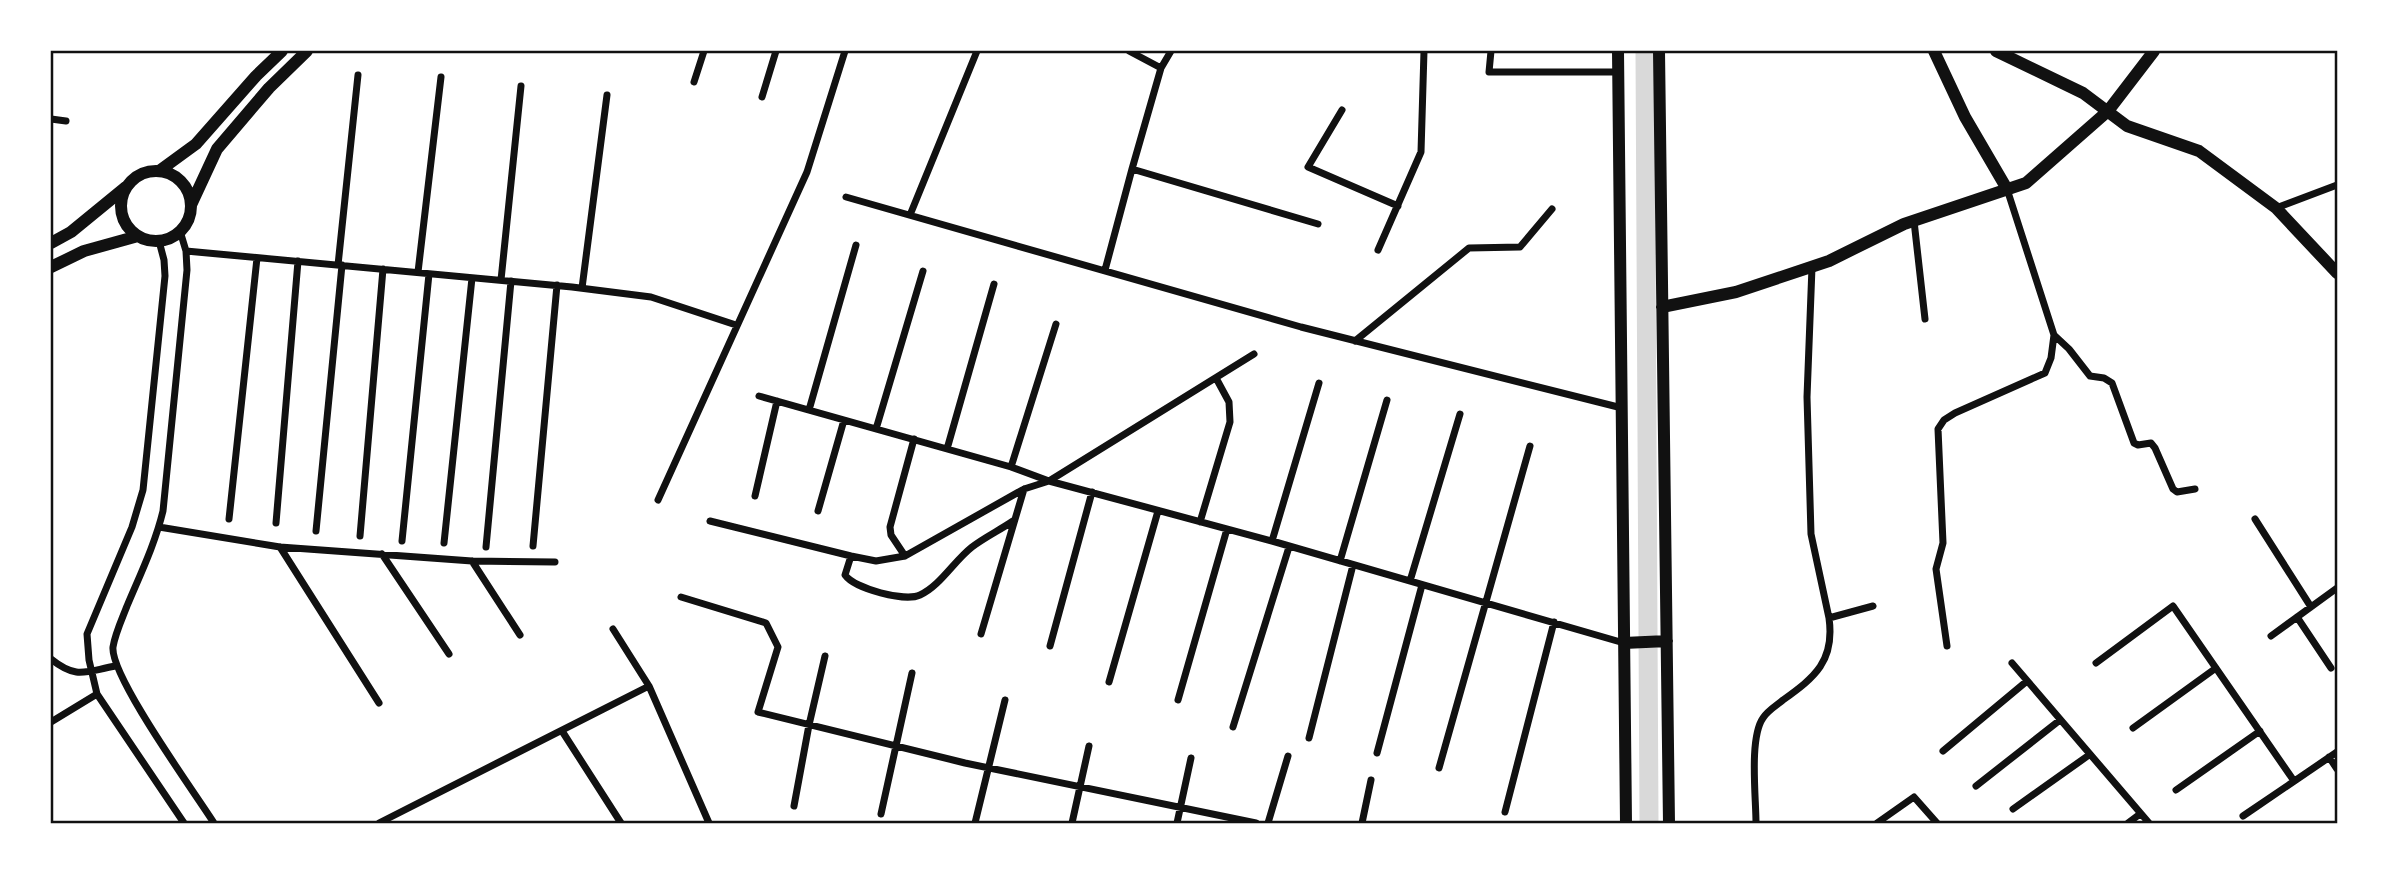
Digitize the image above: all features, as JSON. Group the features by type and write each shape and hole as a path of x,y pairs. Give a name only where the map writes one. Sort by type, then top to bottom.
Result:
{"street":[{"path":"159,171 196,144 256,76 282,51"},
{"path":"191,205 217,149 268,88 307,51"},
{"path":"694,82 704,51"},
{"path":"762,97 776,51"},
{"path":"658,499 807,172 845,51"},
{"path":"910,215 977,51"},
{"path":"1129,51 1161,68"},
{"path":"1105,270 1161,68 1171,51"},
{"path":"1378,250 1421,152 1424,51"},
{"path":"1490,51 1489,72 1618,72"},
{"path":"1618,51 1626,823"},
{"path":"1658,51 1669,823"},
{"path":"1934,51 1965,117 2007,189 2054,335 2051,358 2045,373 1955,413 1944,420 1938,429 1943,543 1936,569 1947,646"},
{"path":"1996,51 2083,93 2127,126 2199,151 2276,208 2337,273"},
{"path":"1662,307 1736,292 1812,267 1914,221 2026,183 2108,111 2154,51"},
{"path":"316,531 358,75"},
{"path":"418,272 442,76"},
{"path":"501,280 521,86"},
{"path":"582,288 607,95"},
{"path":"1342,110 1308,167 1398,206"},
{"path":"51,119 66,121"},
{"path":"1132,169 1318,224"},
{"path":"51,243 72,232 135,178 146,173 159,171 171,174 182,182 191,205 190,218 171,238 159,241 138,236 128,228 121,208 127,187"},
{"path":"2276,208 2337,185"},
{"path":"846,197 1355,341 1622,408"},
{"path":"1355,341 1469,247 1520,247 1552,209"},
{"path":"1914,221 1925,319"},
{"path":"180,231 186,251 187,270 166,484 159,527 113,646 116,666 128,690 214,823"},
{"path":"51,267 84,251 138,236"},
{"path":"159,241 165,276 143,490 132,527 87,634 87,647 97,694 180,822"},
{"path":"809,410 856,245"},
{"path":"186,251 557,285 651,297 736,325"},
{"path":"229,519 257,258"},
{"path":"276,523 298,261"},
{"path":"1756,823 1755,735 1763,716 1813,676 1822,665 1832,637 1811,534 1807,397 1812,267"},
{"path":"360,536 383,269"},
{"path":"876,429 923,271"},
{"path":"402,541 429,274"},
{"path":"444,543 472,278"},
{"path":"486,547 511,281"},
{"path":"947,449 994,284"},
{"path":"533,546 557,285"},
{"path":"1011,467 1056,324"},
{"path":"2054,335 2090,376 2104,378 2112,383 2134,443 2151,443 2173,489 2177,492 2194,489"},
{"path":"710,521 876,561 905,556 1024,489 1049,481 1254,354"},
{"path":"1199,522 1230,422 1229,402 1216,378"},
{"path":"1272,541 1319,383"},
{"path":"759,396 1011,467 1049,481 1272,541 1624,643 1667,641"},
{"path":"1340,561 1387,400"},
{"path":"755,496 777,401"},
{"path":"1410,581 1460,414"},
{"path":"818,511 844,420"},
{"path":"905,556 891,535 890,527 914,439"},
{"path":"1439,768 1530,446"},
{"path":"981,634 1024,489"},
{"path":"1050,646 1092,492"},
{"path":"1109,682 1158,511"},
{"path":"2255,519 2311,607"},
{"path":"851,556 845,575 848,580 864,589 913,598 924,593 972,547 1013,521"},
{"path":"159,527 280,547 472,561 555,562"},
{"path":"1178,700 1227,529"},
{"path":"280,547 379,703"},
{"path":"1233,727 1289,547"},
{"path":"382,554 449,654"},
{"path":"472,561 520,635"},
{"path":"1309,738 1353,565"},
{"path":"1377,753 1422,584"},
{"path":"2271,636 2337,587"},
{"path":"681,597 766,623 778,647 758,712 989,768 1256,823"},
{"path":"1829,618 1873,606"},
{"path":"2096,663 2173,607 2294,781"},
{"path":"2297,617 2331,668"},
{"path":"1504,812 1554,622"},
{"path":"613,629 649,686 709,823"},
{"path":"794,806 825,656"},
{"path":"51,659 76,674 116,666"},
{"path":"2012,663 2149,823"},
{"path":"2133,727 2216,668"},
{"path":"881,814 912,673"},
{"path":"1943,751 2027,681"},
{"path":"379,823 649,686"},
{"path":"51,722 97,694"},
{"path":"975,823 1006,700"},
{"path":"1976,786 2060,720"},
{"path":"562,730 621,823"},
{"path":"2176,790 2260,731"},
{"path":"1072,823 1089,746"},
{"path":"2243,816 2337,752"},
{"path":"2013,809 2089,755"},
{"path":"1268,823 1288,756"},
{"path":"2329,757 2337,769"},
{"path":"1177,823 1191,758"},
{"path":"1362,823 1371,780"},
{"path":"1877,823 1914,797 1937,823"},
{"path":"2128,823 2140,814"}],"waterway":[{"path":"1645,51 1649,823"}]}
